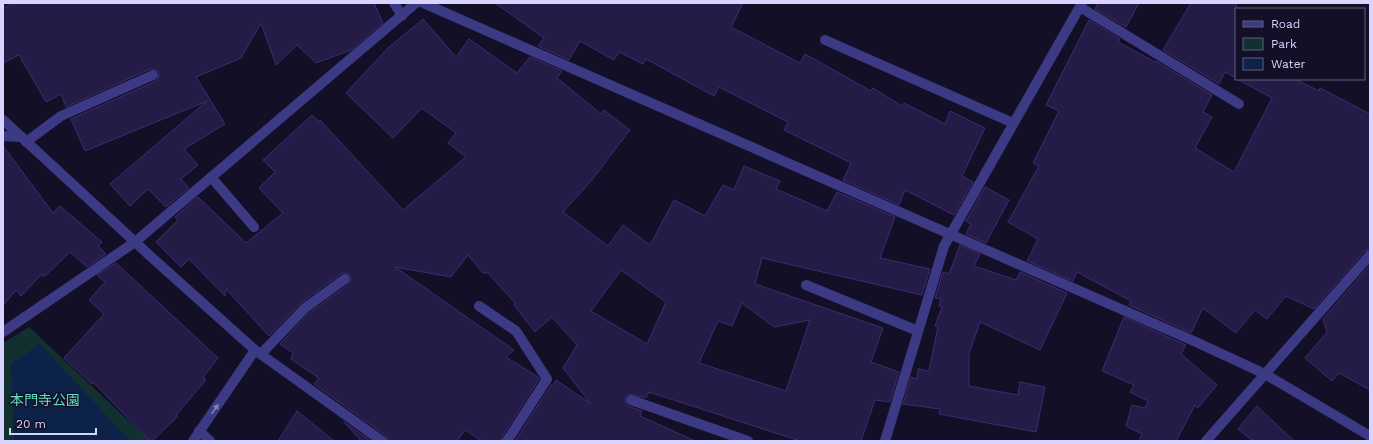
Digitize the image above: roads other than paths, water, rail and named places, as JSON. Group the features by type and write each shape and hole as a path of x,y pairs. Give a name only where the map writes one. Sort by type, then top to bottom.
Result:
{"street":[{"path":"394,3 402,16"},
{"path":"3,332 135,242 416,3"},
{"path":"423,3 1196,342 1265,374 1370,436"},
{"path":"885,441 944,246 1081,5 1239,104"},
{"path":"825,40 1014,123"},
{"path":"3,136 24,139 61,116 153,74"},
{"path":"3,120 135,242 258,352 382,441"},
{"path":"211,177 254,227"},
{"path":"1206,441 1370,255"},
{"path":"193,441 258,352 305,308 345,279"},
{"path":"806,285 918,331"},
{"path":"479,306 516,331 547,379 507,441"},
{"path":"631,400 748,441"},
{"path":"200,432 210,441"}],"water":[{"name":"本門寺公園","path":"40,344 130,441 14,441 11,364"}]}
